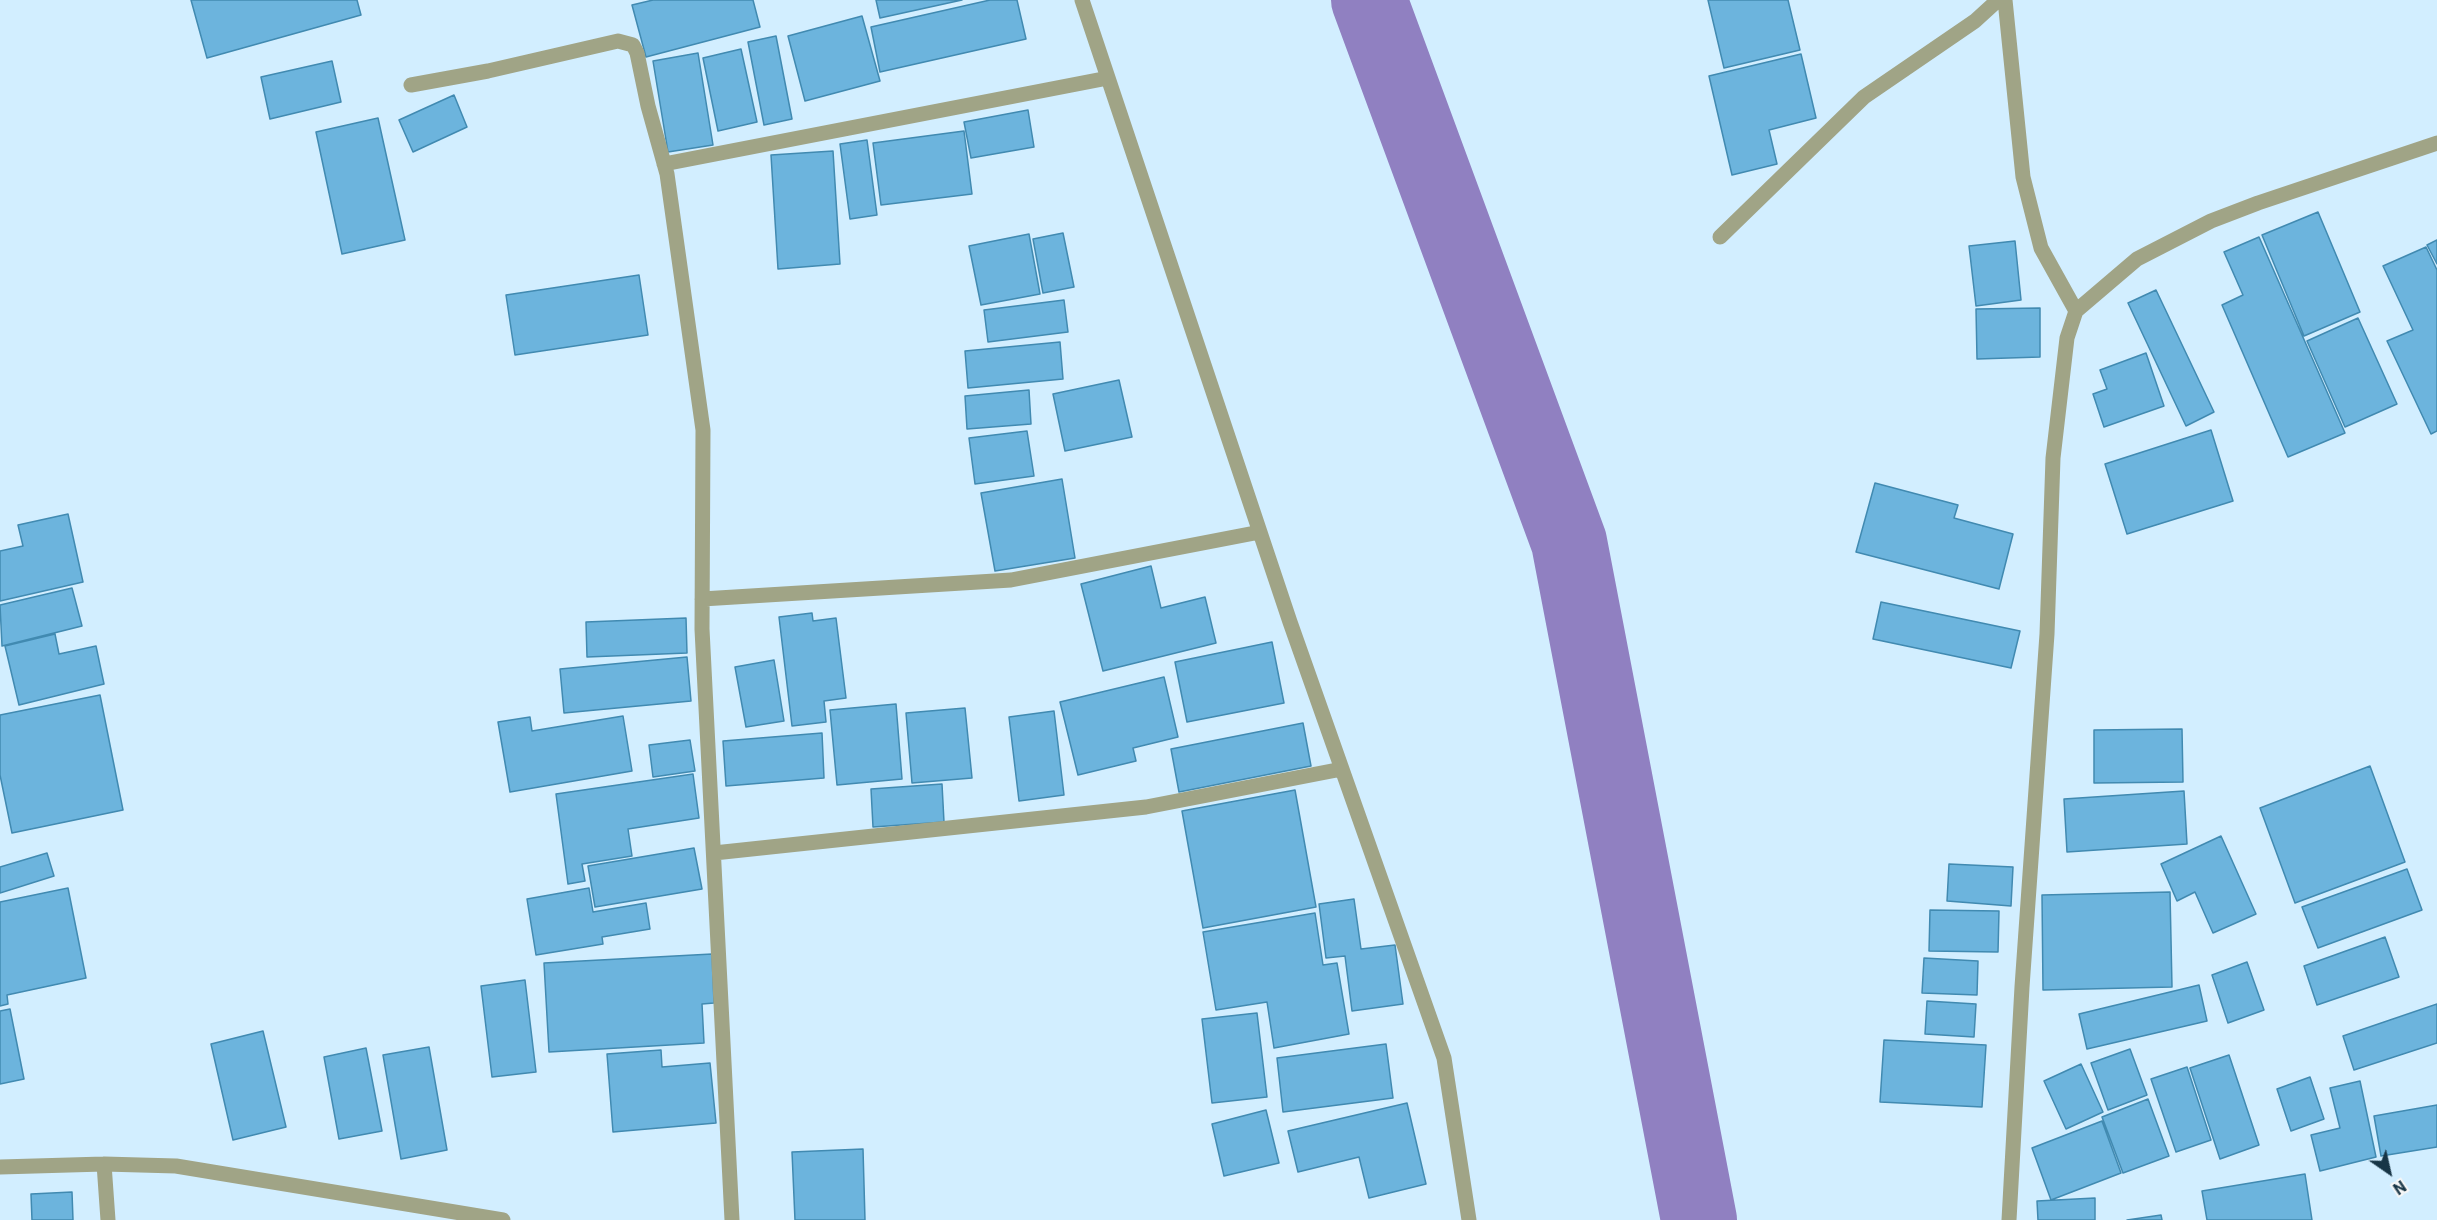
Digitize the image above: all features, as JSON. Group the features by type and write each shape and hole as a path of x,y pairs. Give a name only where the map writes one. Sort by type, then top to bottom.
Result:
{"street":[{"path":"1082,0 1260,532 1444,1058 1469,1220"},
{"path":"1720,237 1864,97 1975,21 1998,0"},
{"path":"2005,0 2023,177 2042,248 2076,311"},
{"path":"411,86 488,72 618,41 633,45 637,52 648,106 664,164 703,430 702,599 732,1220"},
{"path":"664,164 1108,78"},
{"path":"2009,1220 2047,634 2053,458 2067,338 2076,311 2137,259 2211,221 2437,143"},
{"path":"702,599 1011,579 1260,532"},
{"path":"714,853 1146,807 1342,769"},
{"path":"104,1164 108,1220"},
{"path":"0,1167 104,1164 176,1166 503,1220"}],"building":[{"path":"191,0 357,0 361,15 207,58"},
{"path":"653,0 753,0 760,27 646,57 632,5"},
{"path":"876,0 962,0 880,18"},
{"path":"990,0 1017,0 1026,39 880,72 871,27"},
{"path":"1708,0 1788,0 1800,50 1724,68"},
{"path":"862,16 880,81 805,101 788,36"},
{"path":"776,36 792,119 764,125 748,42"},
{"path":"741,49 757,122 718,131 703,58"},
{"path":"698,53 713,145 668,152 653,61"},
{"path":"1801,54 1816,118 1769,130 1777,164 1732,175 1709,76"},
{"path":"332,61 341,102 270,119 261,77"},
{"path":"454,95 467,127 413,152 399,120"},
{"path":"1028,110 1034,147 971,158 964,122"},
{"path":"378,118 405,240 342,254 316,132"},
{"path":"964,131 972,194 881,205 873,143"},
{"path":"867,140 877,215 850,219 840,144"},
{"path":"833,151 840,264 778,269 771,155"},
{"path":"2318,212 2360,312 2304,336 2262,235"},
{"path":"1063,233 1074,287 1043,293 1033,239"},
{"path":"1029,234 1040,294 981,305 969,246"},
{"path":"2259,237 2345,433 2288,457 2222,305 2243,295 2224,252"},
{"path":"2437,240 2437,264 2427,245"},
{"path":"2015,241 2021,300 1976,306 1969,246"},
{"path":"2426,247 2437,270 2437,431 2431,434 2387,341 2413,330 2383,266"},
{"path":"639,275 648,335 515,355 506,295"},
{"path":"2156,290 2214,412 2186,426 2128,303"},
{"path":"1064,300 1068,332 988,342 984,310"},
{"path":"2040,308 2040,357 1977,359 1976,309"},
{"path":"2358,318 2397,404 2345,427 2307,341"},
{"path":"1060,342 1063,379 968,388 965,351"},
{"path":"2146,353 2164,406 2104,427 2093,394 2107,389 2100,370"},
{"path":"1119,380 1132,437 1065,451 1053,394"},
{"path":"1029,390 1031,424 967,429 965,396"},
{"path":"2211,430 2233,501 2127,534 2105,464"},
{"path":"1027,431 1034,476 975,484 969,438"},
{"path":"1062,479 1075,558 995,571 981,493"},
{"path":"1875,483 1958,505 1954,518 2013,534 1999,589 1856,552"},
{"path":"68,514 83,582 0,601 0,551 23,546 18,525"},
{"path":"1151,566 1161,608 1205,597 1216,643 1103,671 1081,584"},
{"path":"72,588 82,626 2,646 0,605"},
{"path":"1881,602 2020,631 2011,668 1873,639"},
{"path":"812,613 813,621 836,618 846,698 824,701 826,722 792,726 779,617"},
{"path":"686,618 687,653 587,657 586,622"},
{"path":"55,634 59,654 96,646 104,684 19,705 5,646"},
{"path":"1272,642 1284,703 1187,722 1175,662"},
{"path":"687,657 691,701 564,713 560,669"},
{"path":"774,660 784,721 746,727 735,667"},
{"path":"1164,677 1178,737 1133,748 1136,761 1078,775 1060,702"},
{"path":"100,695 123,810 12,833 0,775 0,715"},
{"path":"896,704 902,779 837,785 830,710"},
{"path":"965,708 972,778 912,783 906,713"},
{"path":"1054,711 1064,795 1019,801 1009,717"},
{"path":"623,716 632,771 510,792 498,722 530,717 532,731"},
{"path":"1303,723 1311,766 1179,792 1171,749"},
{"path":"2182,729 2183,782 2094,783 2094,730"},
{"path":"822,733 824,778 726,786 723,741"},
{"path":"690,740 695,771 653,777 649,745"},
{"path":"2370,766 2405,862 2295,903 2260,808"},
{"path":"693,774 699,818 628,829 632,856 582,864 585,881 568,884 556,794"},
{"path":"942,784 944,822 873,827 871,789"},
{"path":"1295,790 1316,907 1203,928 1182,811"},
{"path":"2184,791 2187,844 2067,852 2064,799"},
{"path":"2221,836 2256,914 2213,933 2195,892 2177,901 2161,864"},
{"path":"694,848 702,889 595,907 588,866"},
{"path":"47,853 54,876 0,893 0,867"},
{"path":"1949,864 2013,867 2011,906 1947,901"},
{"path":"2407,869 2422,910 2318,948 2302,907"},
{"path":"68,888 86,978 7,995 8,1004 0,1006 0,902"},
{"path":"589,888 593,912 646,903 650,929 602,937 603,944 536,955 527,899"},
{"path":"2170,892 2172,987 2043,990 2042,895"},
{"path":"1354,899 1361,949 1395,945 1403,1004 1352,1011 1345,956 1326,958 1319,904"},
{"path":"1930,910 1999,911 1998,952 1929,951"},
{"path":"1315,913 1323,965 1337,963 1349,1034 1274,1048 1267,1002 1216,1010 1203,932"},
{"path":"2385,937 2399,977 2317,1005 2304,966"},
{"path":"712,954 714,1003 702,1004 704,1043 549,1052 544,963"},
{"path":"1924,958 1978,961 1977,995 1922,993"},
{"path":"2247,962 2264,1010 2228,1023 2212,975"},
{"path":"525,980 536,1072 492,1077 481,986"},
{"path":"2199,985 2207,1021 2087,1049 2079,1014"},
{"path":"1927,1001 1976,1004 1974,1037 1925,1034"},
{"path":"2437,1004 2437,1043 2354,1070 2343,1036"},
{"path":"10,1009 24,1079 0,1084 0,1011"},
{"path":"1257,1013 1267,1097 1212,1103 1202,1019"},
{"path":"263,1031 286,1127 233,1140 211,1044"},
{"path":"1884,1040 1986,1045 1982,1107 1880,1102"},
{"path":"1386,1044 1393,1098 1283,1112 1277,1058"},
{"path":"429,1047 447,1150 401,1159 383,1055"},
{"path":"366,1048 382,1131 339,1139 324,1057"},
{"path":"2130,1049 2147,1095 2108,1110 2091,1063"},
{"path":"661,1050 662,1067 710,1063 716,1123 613,1132 607,1054"},
{"path":"2229,1055 2259,1145 2220,1159 2190,1068"},
{"path":"2081,1064 2103,1112 2066,1129 2044,1081"},
{"path":"2187,1067 2211,1140 2176,1152 2151,1079"},
{"path":"2310,1077 2324,1119 2291,1131 2277,1089"},
{"path":"2360,1081 2376,1157 2320,1171 2311,1135 2340,1128 2330,1088"},
{"path":"2148,1099 2169,1156 2123,1173 2102,1117"},
{"path":"1407,1103 1426,1184 1369,1198 1359,1157 1298,1172 1288,1131"},
{"path":"2437,1105 2437,1147 2381,1156 2374,1116"},
{"path":"1266,1110 1279,1163 1224,1176 1212,1124"},
{"path":"2102,1121 2121,1173 2051,1200 2032,1148"},
{"path":"863,1149 865,1220 795,1220 792,1152"},
{"path":"2305,1174 2312,1220 2207,1220 2202,1191"},
{"path":"72,1192 73,1220 32,1220 31,1194"},
{"path":"2095,1198 2095,1220 2038,1220 2037,1201"},
{"path":"2161,1215 2162,1220 2127,1220"}],"waterway":[{"path":"1369,0 1569,542 1699,1220"}]}
